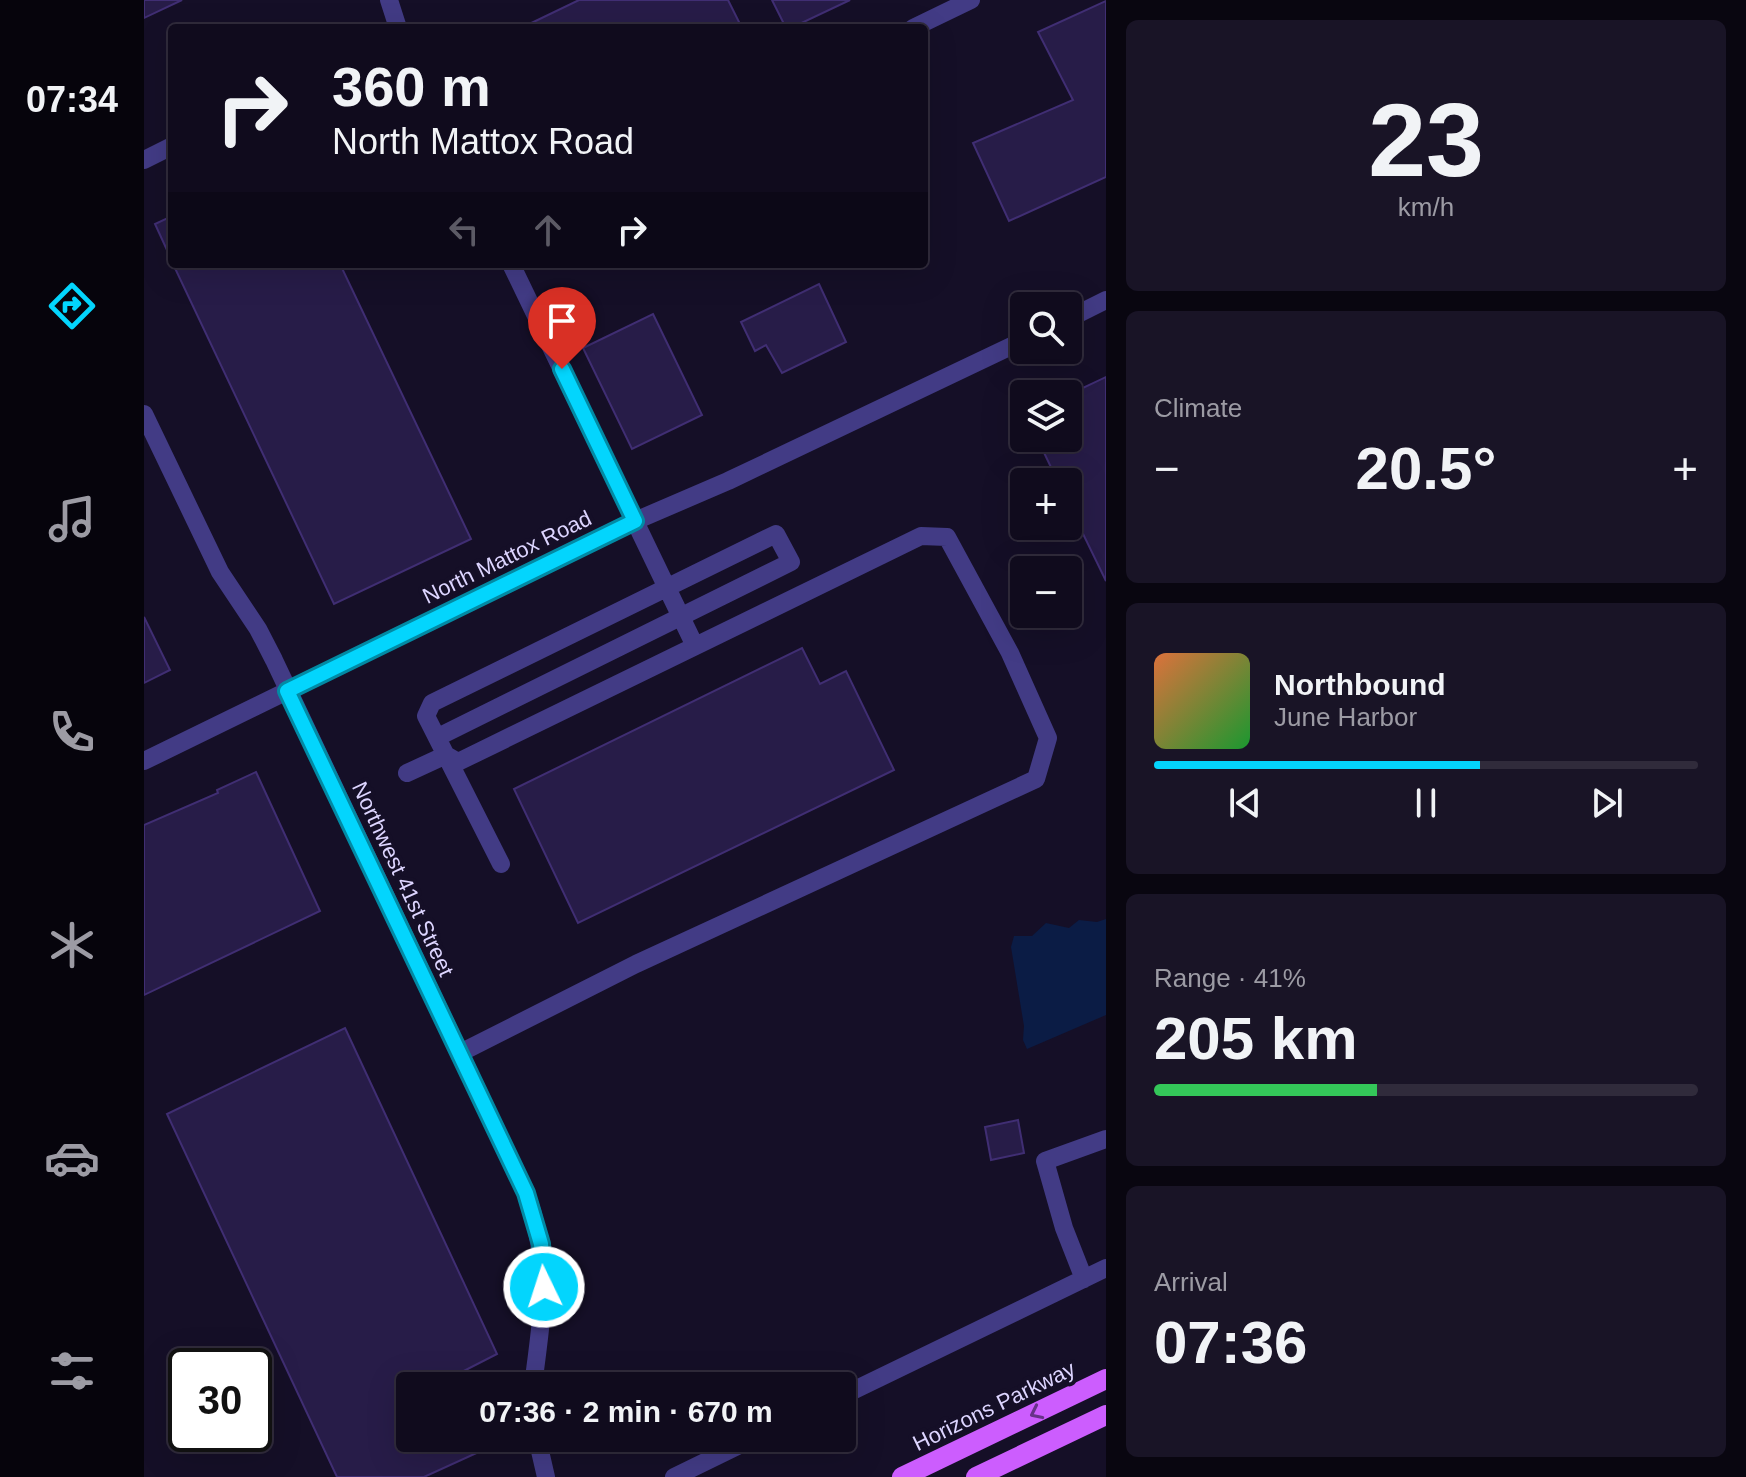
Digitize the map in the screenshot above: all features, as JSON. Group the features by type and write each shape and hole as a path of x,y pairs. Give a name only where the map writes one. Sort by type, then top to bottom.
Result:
{"main road":[{"name":"Horizons Parkway","path":"902,1477 1106,1379"},
{"path":"976,1477 1106,1415"}],"street":[{"path":"921,24 971,0"},
{"path":"144,160 168,148"},
{"path":"513,268 695,646"},
{"path":"1082,312 1106,300"},
{"name":"North Mattox Road","path":"144,761 635,521 728,481 1010,347"},
{"name":"Northwest 41st Street","path":"144,414 220,572 258,629 526,1193 541,1244 544,1270 544,1303 535,1372"},
{"path":"438,737 791,562 776,534 432,703 426,716 501,864"},
{"path":"446,755 458,762 921,536 947,537 1010,653 1048,738 1036,779 636,964 460,1053"},
{"path":"407,773 446,755"},
{"path":"1084,1279 1064,1228 1045,1161 1106,1139"},
{"path":"856,1389 1106,1268"},
{"path":"540,1452 546,1477"},
{"path":"674,1477 725,1452"}],"water":[{"path":"1106,919 1106,1015 1027,1049 1023,1040 1024,1026 1011,947 1014,936 1032,936 1046,923 1069,928 1079,920 1097,922"}],"building":[{"path":"144,0 182,0 144,18"},
{"path":"579,0 728,0 740,24 529,24"},
{"path":"772,0 850,0 799,24 784,24"},
{"path":"1106,1 1106,177 1009,221 973,143 1073,100 1038,32"},
{"path":"168,218 168,252 155,224"},
{"path":"175,268 342,268 471,539 334,604"},
{"path":"819,284 846,342 782,373 766,345 755,351 741,322"},
{"path":"653,314 702,415 632,449 583,348"},
{"path":"1106,377 1106,581 1082,532 1082,468 1051,468 1044,452 1082,452 1082,388"},
{"path":"144,617 170,670 144,683"},
{"path":"802,648 820,684 846,671 894,770 578,923 514,789"},
{"path":"256,772 320,911 144,995 144,825 218,793 217,790"},
{"path":"345,1028 497,1354 462,1372 396,1372 396,1452 479,1452 424,1477 337,1477 167,1114"},
{"path":"1018,1120 1024,1153 991,1160 985,1127"}],"route":[{"path":"544,1287 541,1244 526,1193 287,691 635,521 562,369"}]}
